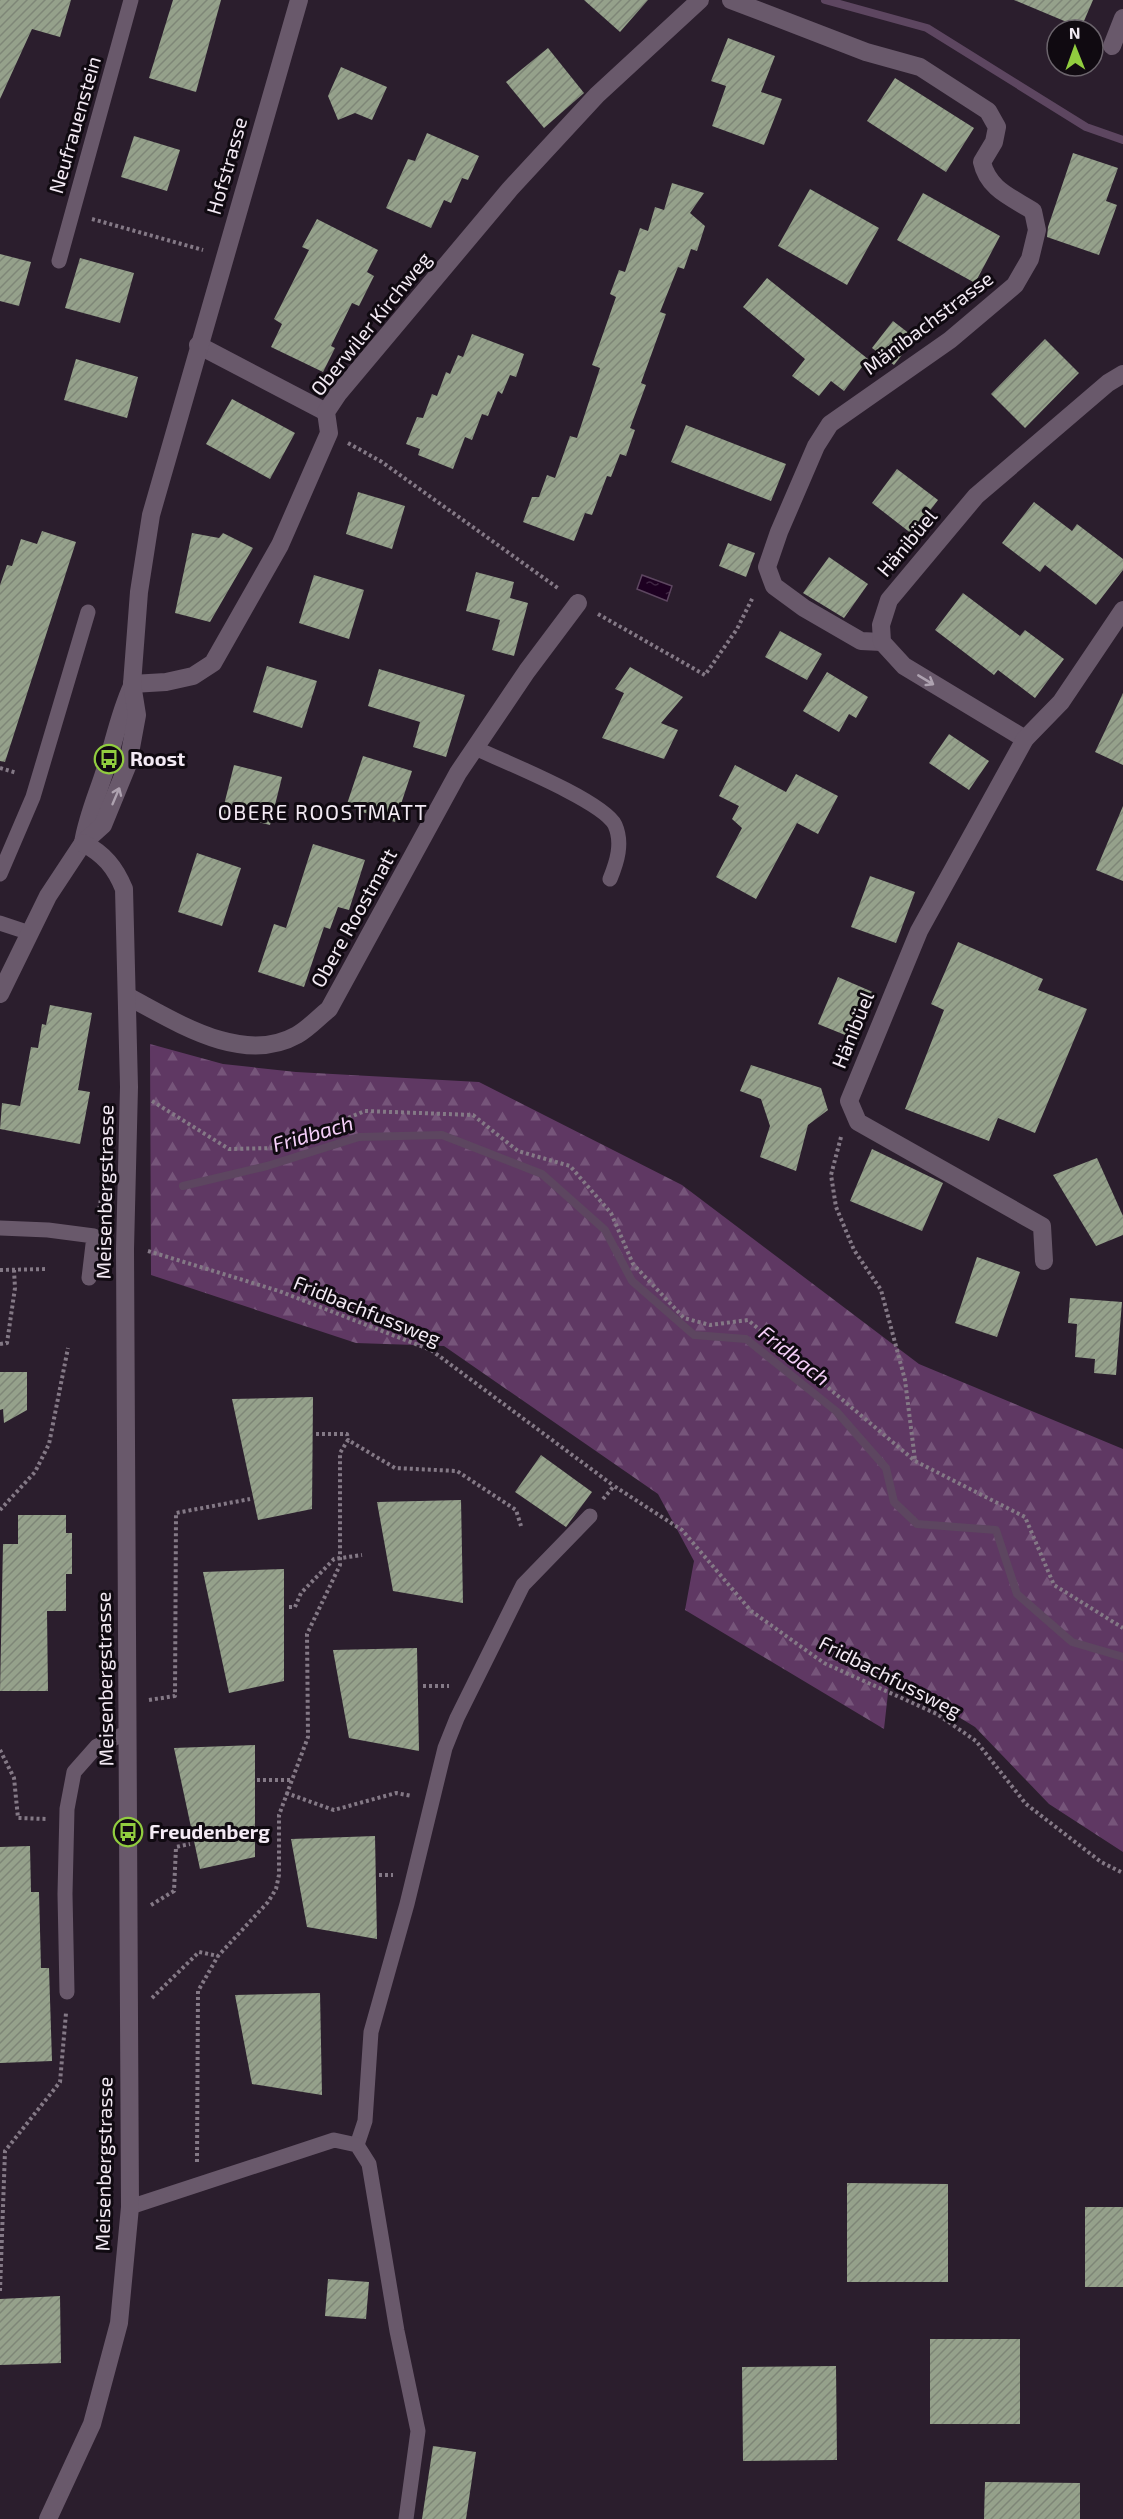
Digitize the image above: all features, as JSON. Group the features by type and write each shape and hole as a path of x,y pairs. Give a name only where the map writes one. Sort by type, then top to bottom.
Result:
{"street":[{"name":"Hofstrasse","path":"0,994 48,896 83,843 103,825 128,764 136,715 132,684 139,592 151,515 299,0"},
{"name":"Oberwiler Kirchweg","path":"329,433 326,412 338,394 510,189 597,95 700,0"},
{"name":"Mänibachstrasse","path":"731,0 866,52 920,67 988,111 997,127 994,142 982,162 985,177 1003,193 1033,211 1037,230 1030,259 1015,285 950,340 830,424 816,446 779,532 767,567 774,586 804,608 861,641 882,642"},
{"path":"1118,49 1123,18"},
{"path":"198,345 326,412"},
{"name":"Hänibüel","path":"882,642 881,625 889,600 976,496 1108,383 1123,374"},
{"path":"132,684 166,682 193,676 213,663 280,545 329,433"},
{"name":"Obere Roostmatt","path":"127,996 224,1041 261,1046 296,1035 329,1009 458,773 527,671 578,603"},
{"name":"Hänibüel","path":"1044,1261 1042,1226 858,1122 849,1101 919,931 1025,740 1060,702 1123,610"},
{"path":"882,642 904,666 1025,740"},
{"name":"Meisenbergstrasse","path":"48,2519 92,2424 119,2323 130,2207 125,1249 129,1087 124,889 101,852 83,843"}],"lane":[{"name":"Neufrauenstein","path":"59,261 131,0"},
{"path":"0,874 33,797 88,612"},
{"path":"475,748 596,806 615,825 620,854 610,879"},
{"path":"0,923 30,933"},
{"path":"0,1228 48,1230 94,1236 89,1278"},
{"path":"357,2145 365,2121 371,2032 434,1800 445,1748 457,1718 524,1585 590,1516"},
{"path":"68,1992 64,1894 67,1809 74,1772 97,1746 128,1732"},
{"path":"130,2207 334,2140 357,2145 369,2164 397,2331 418,2431 406,2519"}],"path":[{"path":"97,220 198,249"},
{"path":"329,433 382,462 556,587"},
{"path":"598,614 705,675 737,629"},
{"path":"0,768 9,770"},
{"path":"129,1087 229,1149 274,1148 365,1111 473,1115 518,1151 570,1167 610,1213 633,1264 684,1318 710,1325 748,1320 915,1461 1025,1517 1054,1585 1123,1628"},
{"path":"849,1101 831,1175 836,1207 854,1250 881,1290 905,1380 915,1461"},
{"name":"Fridbachfussweg","path":"144,1250 279,1291 431,1350 614,1486 682,1530 751,1611 824,1663 937,1714 976,1741 1026,1804 1101,1862 1123,1873"},
{"path":"0,1270 48,1269"},
{"path":"0,1344 7,1343 15,1288 14,1270"},
{"path":"0,1510 35,1472 49,1444 68,1348"},
{"path":"197,2184 198,1991 218,1956 268,1902 276,1889 279,1875 279,1815 308,1737 307,1634 340,1565 340,1453 348,1440 347,1434 316,1434"},
{"path":"348,1440 395,1468 457,1471 516,1510 521,1526"},
{"path":"590,1516 614,1486"},
{"path":"128,1703 176,1696 176,1513 250,1499"},
{"path":"289,1607 295,1607 301,1593 334,1559 362,1555"},
{"path":"0,1750 14,1778 18,1818 47,1820 47,1811"},
{"path":"257,1780 291,1780"},
{"path":"286,1794 333,1810 396,1792 434,1800"},
{"path":"128,1919 174,1891 176,1847 190,1844"},
{"path":"128,2017 149,2002 200,1952 218,1956"},
{"path":"0,2291 5,2151 60,2082 68,1992"}],"green space":[{"path":"150,1044 223,1064 296,1072 479,1082 682,1185 919,1364 1123,1449 1123,1852 1049,1804 975,1727 890,1675 884,1729 685,1610 694,1561 658,1494 444,1346 356,1343 151,1275"}],"water":[{"path":"642,575 672,586 667,601 637,589"}],"building":[{"path":"0,0 71,0 60,37 32,29 0,99"},
{"path":"173,0 221,0 196,92 149,78"},
{"path":"584,0 648,0 620,32"},
{"path":"1014,0 1093,0 1085,18 1057,18"},
{"path":"728,38 775,56 761,92 782,99 764,145 712,126 726,86 711,81"},
{"path":"548,48 584,93 544,128 506,82"},
{"path":"341,67 387,87 372,120 355,113 338,120 328,96"},
{"path":"895,78 974,128 946,172 867,121"},
{"path":"427,133 479,156 468,180 462,178 451,203 444,200 431,228 386,208 408,159 415,161"},
{"path":"134,136 180,150 167,191 121,177"},
{"path":"1073,153 1118,168 1106,201 1117,205 1099,255 1047,237 1048,227"},
{"path":"672,183 704,193 690,213 705,226 697,251 691,249 684,269 678,267 660,312 666,314 641,383 646,385 630,428 635,430 626,456 620,454 611,477 607,476 592,515 585,513 574,541 523,522 532,497 539,497 547,475 555,478 570,436 577,438 600,368 592,365 616,297 610,294 619,270 625,272 640,228 648,231 655,207 664,210"},
{"path":"810,189 879,228 847,285 778,246"},
{"path":"923,193 1000,236 975,283 897,240"},
{"path":"317,219 378,250 367,272 374,276 359,306 352,303 331,346 335,348 323,372 271,347 282,324 274,319 309,250 302,247"},
{"path":"0,254 31,262 19,306 0,301"},
{"path":"80,258 134,273 120,323 65,308"},
{"path":"767,278 868,359 844,391 831,381 819,396 792,376 805,359 743,307"},
{"path":"893,321 915,338 894,365 872,348"},
{"path":"472,334 524,354 516,377 510,375 502,394 498,391 488,416 482,414 472,440 465,437 453,469 418,455 420,449 406,444 417,417 423,418 432,394 437,396 446,372 450,374 458,355 463,357"},
{"path":"1045,339 1079,373 1025,428 991,394"},
{"path":"76,359 138,377 127,418 64,400"},
{"path":"232,399 295,433 270,479 206,444"},
{"path":"686,425 786,464 771,501 671,462"},
{"path":"897,469 938,500 912,534 872,503"},
{"path":"358,492 405,506 392,549 346,534"},
{"path":"1034,502 1072,531 1077,524 1123,559 1123,570 1096,605 1045,565 1040,572 1002,543"},
{"path":"42,531 76,542 5,762 0,761 0,585 7,565 12,566 21,539 37,544"},
{"path":"192,533 219,538 223,533 253,548 210,622 175,613"},
{"path":"728,543 755,553 746,577 719,566"},
{"path":"829,557 868,584 844,618 803,593"},
{"path":"476,572 514,582 510,598 528,603 514,656 492,650 500,620 466,611"},
{"path":"314,575 364,590 349,639 299,623"},
{"path":"963,593 1020,636 1025,630 1064,659 1035,698 998,670 994,675 935,630"},
{"path":"780,631 822,654 807,680 765,657"},
{"path":"267,666 317,681 302,728 253,712"},
{"path":"630,667 683,697 661,723 678,730 664,759 602,738 624,693 615,689"},
{"path":"379,669 465,695 446,757 413,747 420,722 368,706"},
{"path":"827,672 868,697 856,718 849,714 839,732 803,711"},
{"path":"1123,693 1123,765 1095,752"},
{"path":"949,734 989,761 969,790 929,763"},
{"path":"363,756 412,771 395,822 346,807"},
{"path":"234,765 282,777 270,825 222,813"},
{"path":"735,765 786,792 796,774 838,796 818,834 797,823 756,899 716,877 742,828 732,819 739,806 719,796"},
{"path":"1123,806 1123,881 1096,870"},
{"path":"313,844 365,860 349,910 338,907 330,929 324,927 304,987 258,972 274,924 286,928"},
{"path":"197,853 241,868 222,926 178,912"},
{"path":"870,876 915,892 896,943 851,927"},
{"path":"958,942 1043,979 1038,990 1087,1009 1035,1133 998,1118 989,1141 905,1109 944,1010 931,1004"},
{"path":"838,977 875,993 855,1039 818,1024"},
{"path":"50,1005 92,1013 78,1090 90,1092 80,1144 0,1129 2,1103 20,1106 31,1047 38,1048 42,1024 46,1025"},
{"path":"751,1065 821,1088 828,1110 808,1125 796,1171 760,1157 770,1126 761,1099 740,1091"},
{"path":"872,1149 943,1183 922,1231 850,1201"},
{"path":"1097,1158 1123,1216 1123,1235 1096,1246 1053,1175"},
{"path":"977,1257 1020,1272 997,1337 955,1323"},
{"path":"1070,1298 1122,1302 1116,1375 1094,1373 1095,1359 1075,1357 1077,1324 1068,1323"},
{"path":"0,1372 27,1372 27,1410 4,1423 3,1409 0,1410"},
{"path":"313,1397 312,1509 258,1520 232,1399"},
{"path":"541,1455 592,1492 566,1527 515,1492"},
{"path":"461,1500 463,1603 393,1591 377,1502"},
{"path":"18,1515 66,1515 66,1533 72,1533 72,1574 66,1574 66,1611 47,1611 48,1691 0,1691 3,1544 18,1544"},
{"path":"284,1569 284,1681 229,1693 203,1572"},
{"path":"417,1648 419,1751 349,1738 333,1650"},
{"path":"255,1745 255,1857 200,1869 174,1748"},
{"path":"375,1836 377,1939 307,1927 291,1839"},
{"path":"30,1846 31,1892 39,1892 41,1968 49,1968 52,2061 0,2063 0,1847"},
{"path":"320,1993 322,2095 252,2084 235,1995"},
{"path":"847,2183 948,2184 948,2282 847,2282"},
{"path":"1085,2207 1123,2207 1123,2287 1085,2287"},
{"path":"328,2279 369,2282 366,2319 325,2316"},
{"path":"60,2296 61,2363 0,2365 0,2299"},
{"path":"930,2339 1020,2339 1020,2424 930,2424"},
{"path":"836,2366 837,2460 743,2461 742,2367"},
{"path":"433,2446 476,2452 466,2519 422,2519"},
{"path":"985,2482 1080,2483 1080,2519 984,2519"}],"waterway":[{"path":"825,0 927,28 1086,127 1123,140"},
{"name":"Fridbach","path":"183,1186 267,1166 359,1137 442,1135 542,1174 605,1230 632,1281 694,1335 746,1339 836,1411 886,1468 894,1502 917,1524 996,1530 1017,1594 1072,1642 1123,1657"}],"place":[{"name":"Roost","path":"109,759"},
{"name":"Freudenberg","path":"128,1832"}],"district":[{"name":"OBERE ROOSTMATT","path":"323,813"}]}
